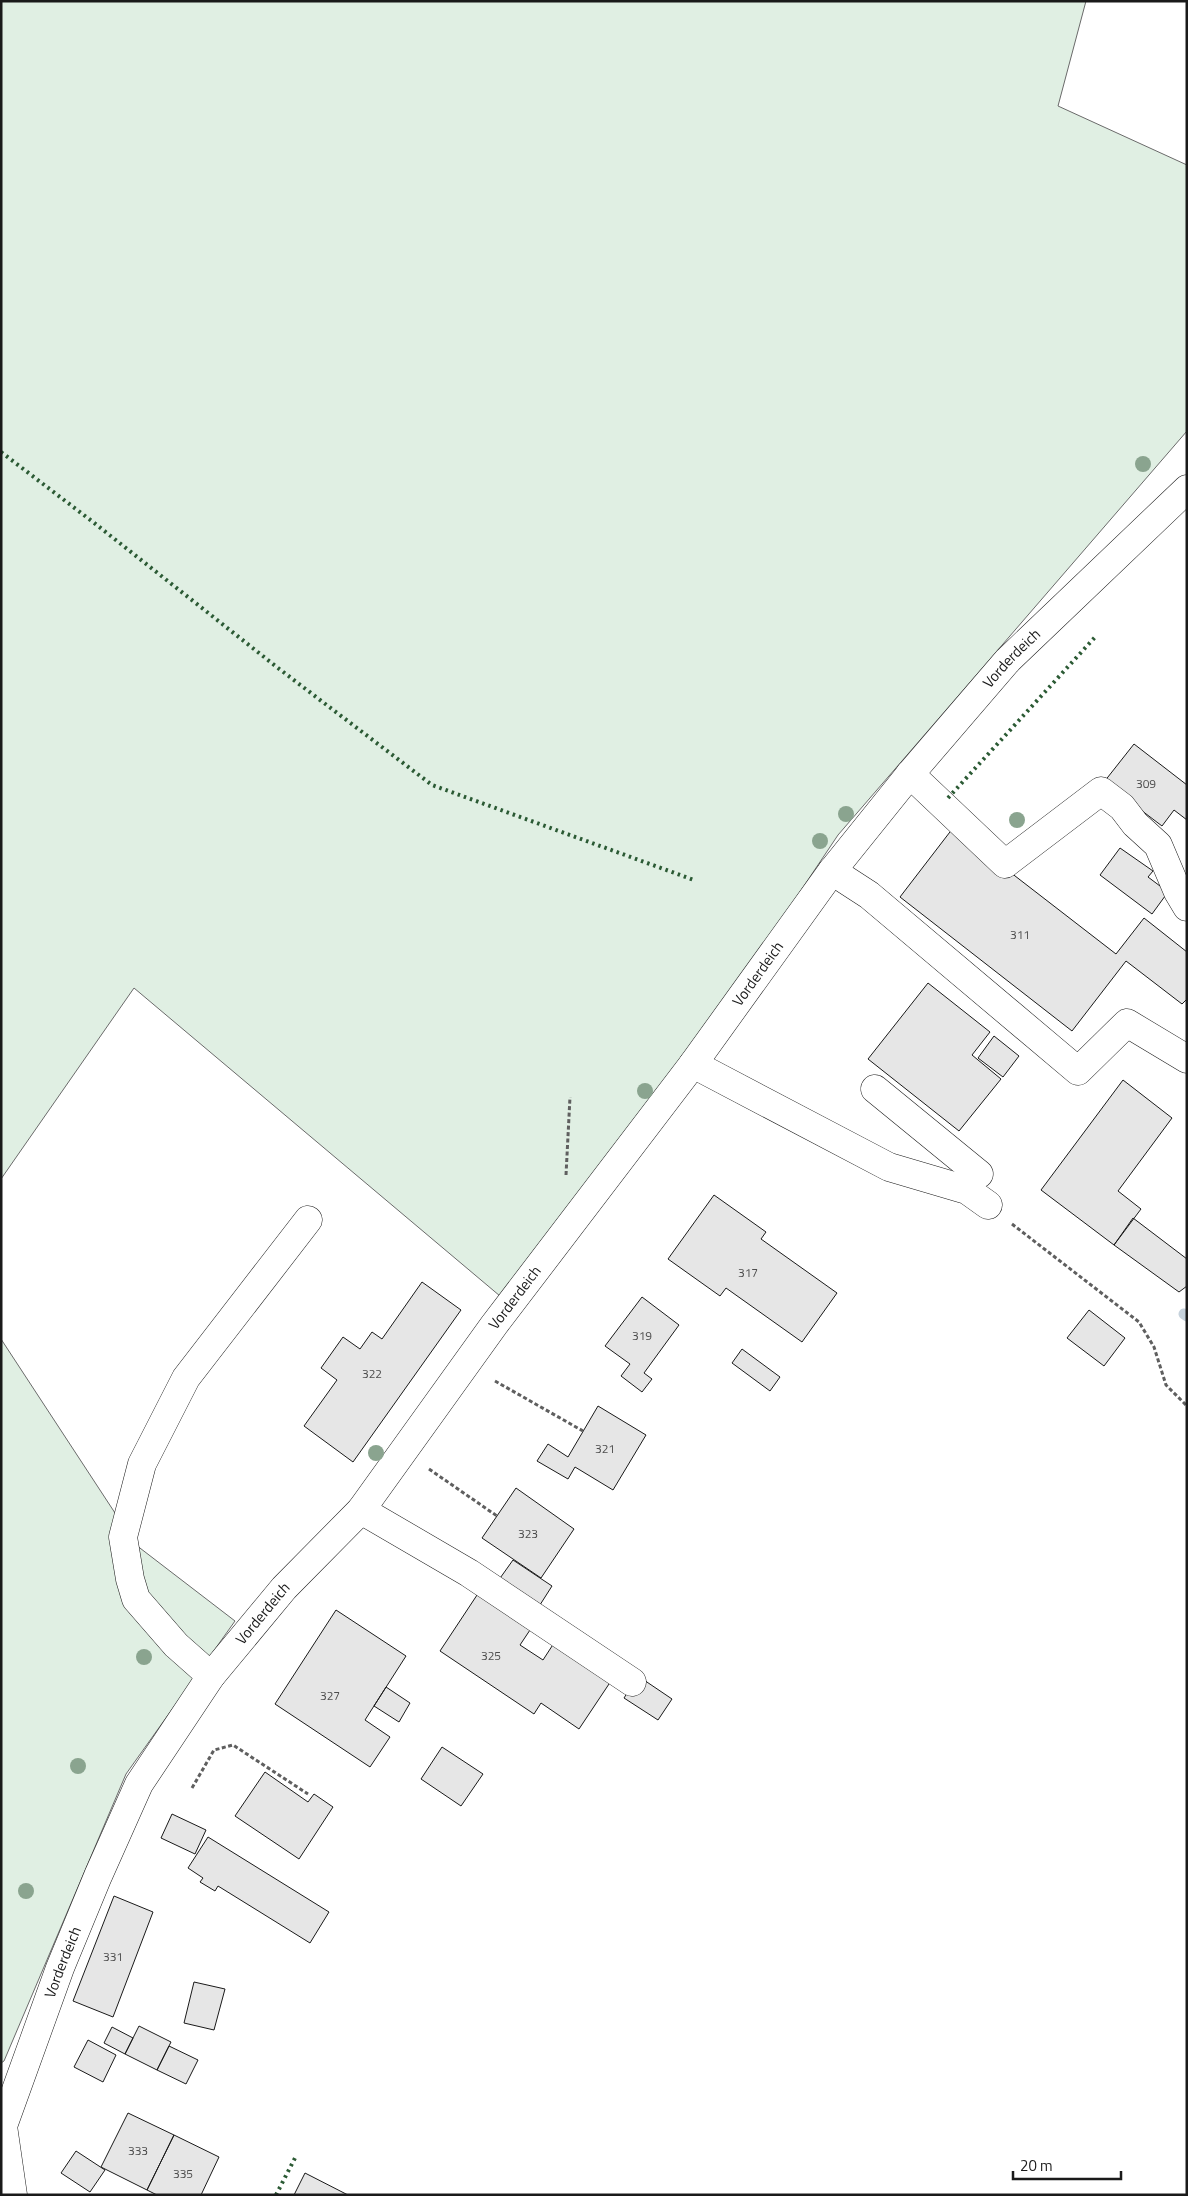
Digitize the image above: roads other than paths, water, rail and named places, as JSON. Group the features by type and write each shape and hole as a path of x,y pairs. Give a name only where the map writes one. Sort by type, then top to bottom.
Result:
{"street":[{"name":"Vorderdeich","path":"13,2195 2,2126 60,1968 126,1810 139,1784 211,1676 284,1588 360,1510 404,1452 466,1364 693,1064 832,871 910,774 1008,660 1187,489"},
{"path":"910,774 1005,864 1101,791 1122,807 1136,824 1158,845 1178,892 1187,907"},
{"path":"832,871 869,895 1078,1071 1127,1023 1187,1059"},
{"path":"693,1064 889,1167 967,1190 988,1205"},
{"path":"875,1089 979,1174"},
{"path":"211,1676 176,1645 136,1599 130,1579 123,1536 142,1464 186,1378 308,1220"},
{"path":"360,1510 469,1573 632,1682"}]}
